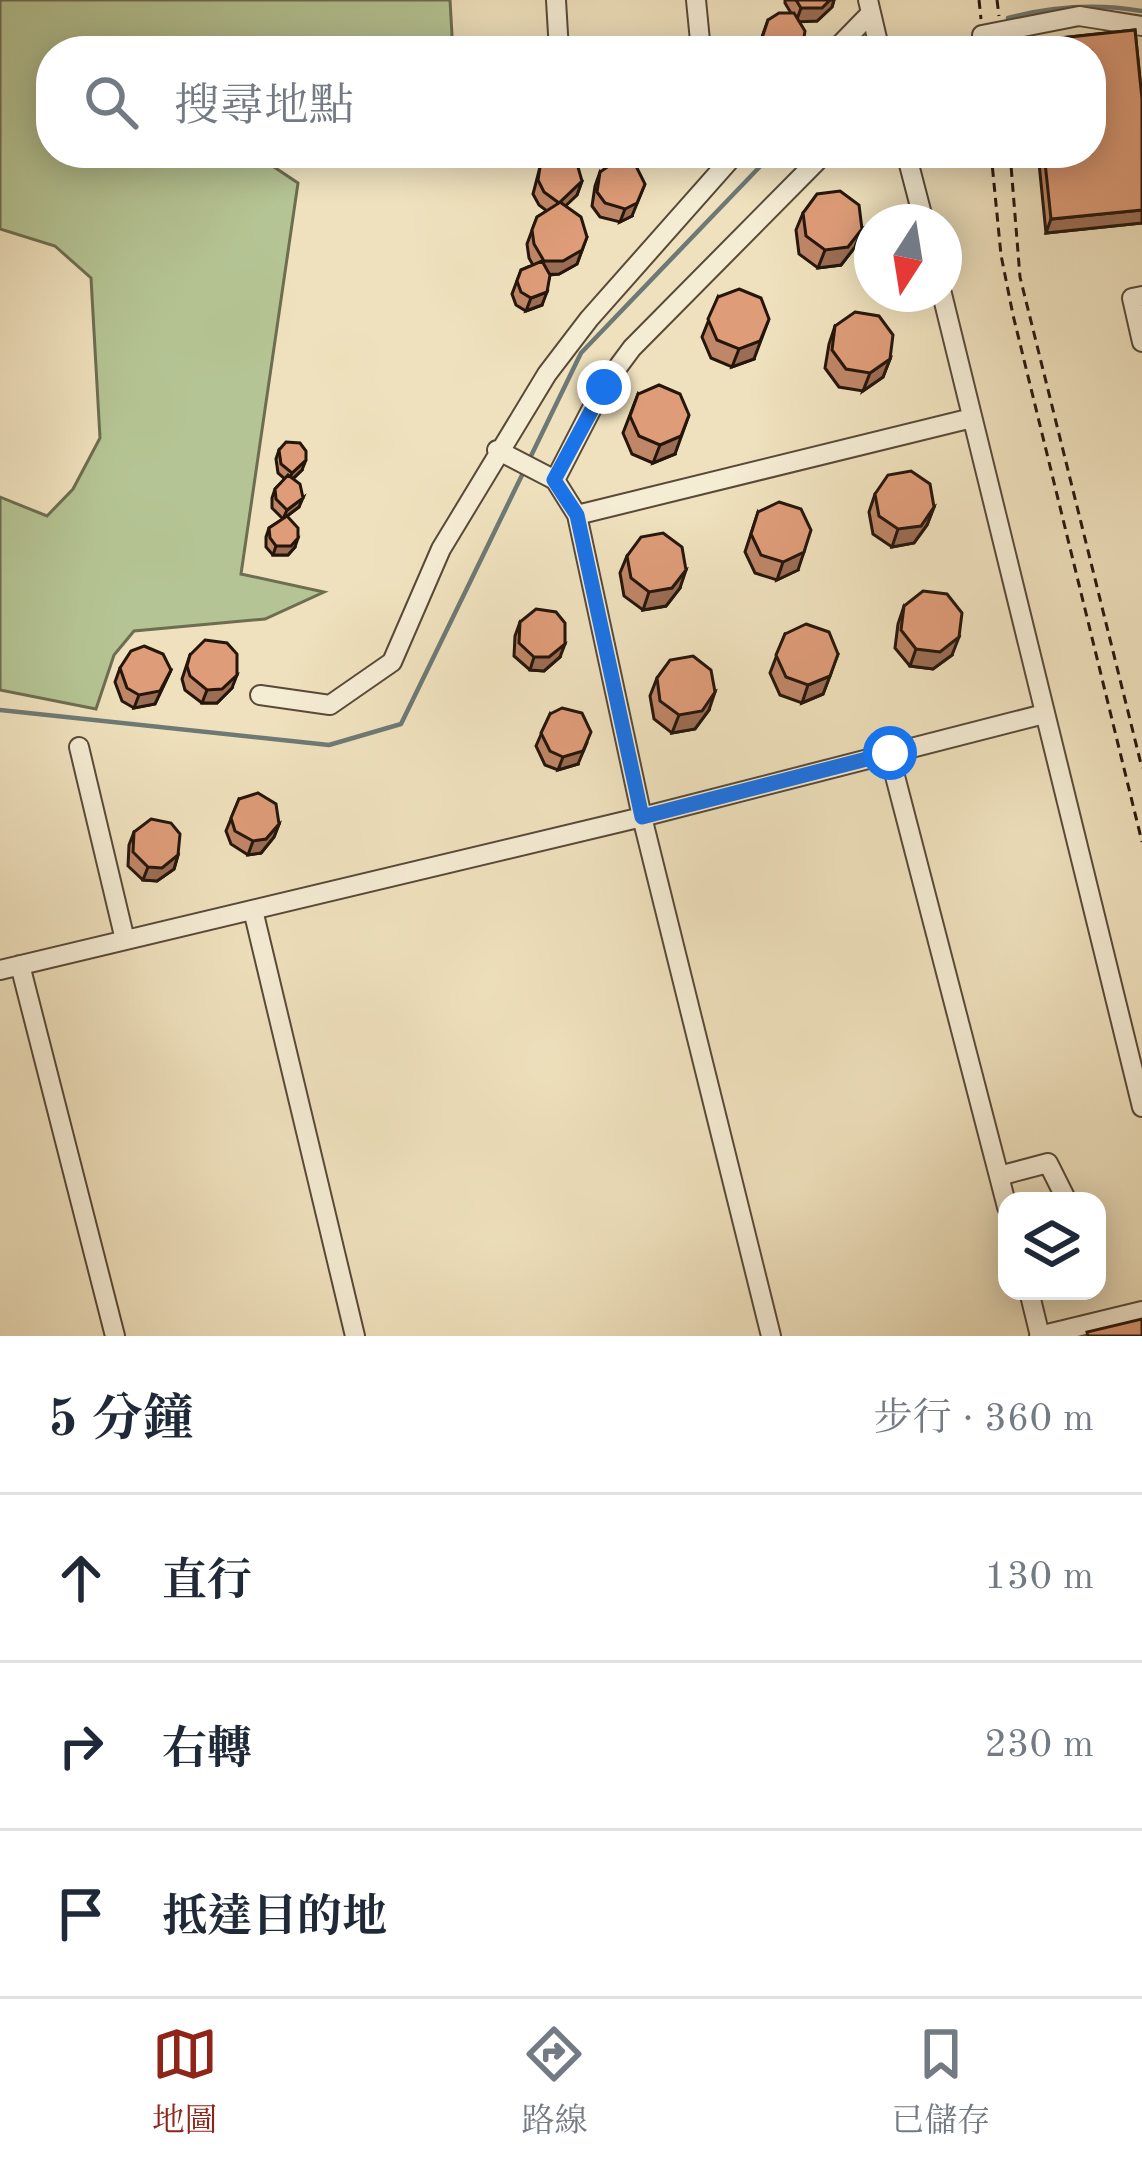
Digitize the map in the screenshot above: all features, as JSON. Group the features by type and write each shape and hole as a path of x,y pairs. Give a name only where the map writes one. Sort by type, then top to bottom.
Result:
{"lane":[{"path":"556,0 559,36"},
{"path":"696,0 700,36"},
{"path":"846,36 869,7"},
{"path":"982,35 1079,16 1142,26"},
{"path":"260,694 330,705 392,662 441,549 497,450 589,319 723,168"},
{"path":"554,480 604,387 632,348 809,168"},
{"path":"911,168 920,204"},
{"path":"1142,296 1132,298 1142,342"},
{"path":"946,312 1142,1107"},
{"path":"577,515 972,418"},
{"path":"497,450 554,480 577,515 642,817 771,1336"},
{"path":"116,1336 10,968 642,817 1044,714"},
{"path":"79,747 124,940"},
{"path":"890,753 1003,1192"},
{"path":"253,910 355,1336"},
{"path":"999,1176 1048,1163 1062,1192"},
{"path":"1031,1300 1040,1336 1142,1311"}],"path":[{"path":"992,168 1013,315 1142,842"},
{"path":"1011,168 1020,278 1142,768"}],"green space":[{"path":"0,0 450,0 452,36 36,36 36,168 276,168 298,183 241,574 324,592 265,619 134,631 114,655 96,709 0,690 0,497 47,516 73,489 100,438 91,278 55,246 0,229"}],"building":[{"path":"796,0 830,0 822,8 801,8"},
{"path":"779,13 794,13 804,36 763,36 768,20"},
{"path":"1135,30 1142,99 1142,210 1051,219 1046,168 1106,168 1106,36 1079,36"},
{"path":"540,168 578,168 582,181 560,202 581,217 587,237 582,250 563,261 544,261 534,244 537,217 559,203 544,192 538,180"},
{"path":"637,168 645,184 637,203 625,209 605,203 597,192 600,172"},
{"path":"840,191 858,204 854,204 854,239 848,247 825,250 806,236 803,213 817,194"},
{"path":"542,261 550,275 547,292 531,298 521,292 517,281 521,270"},
{"path":"739,289 761,298 769,319 760,341 739,349 717,340 708,319 718,297"},
{"path":"855,312 879,316 893,335 890,359 870,373 846,369 832,350 835,326"},
{"path":"659,385 680,394 689,415 681,436 660,445 639,436 630,416 638,394"},
{"path":"286,442 300,443 306,451 306,460 292,473 281,464 279,450"},
{"path":"911,471 930,484 934,507 921,526 898,529 879,516 875,494 888,475"},
{"path":"288,475 300,484 303,498 287,510 276,499 275,489"},
{"path":"779,502 801,509 811,530 804,552 783,562 761,555 751,534 758,512"},
{"path":"287,516 298,528 298,538 291,546 276,546 269,528"},
{"path":"663,533 682,547 686,570 672,588 649,592 631,578 627,556 641,537"},
{"path":"923,591 947,594 962,613 959,637 940,652 916,649 901,630 904,606"},
{"path":"536,609 556,612 565,623 565,644 549,657 534,657 519,643 520,622"},
{"path":"806,624 829,632 838,654 830,676 808,685 786,677 776,655 785,634"},
{"path":"205,640 227,643 237,654 237,675 222,689 207,690 190,676 190,655"},
{"path":"144,646 163,654 171,670 160,691 139,695 127,688 120,668 131,651"},
{"path":"693,656 711,670 715,692 702,711 679,715 660,701 657,678 670,660"},
{"path":"562,708 582,713 591,732 583,751 563,757 550,751 541,733 550,714"},
{"path":"258,793 276,804 279,824 266,839 253,841 235,831 231,818 239,799"},
{"path":"151,819 171,823 180,834 178,855 162,868 148,867 133,852 134,832"},
{"path":"1142,1319 1142,1336 1088,1336 1087,1332"}],"waterway":[{"path":"1008,18 1074,7 1142,11"},
{"path":"530,458 581,353 759,168"},
{"path":"0,710 329,745 401,724 525,469"}],"route":[{"path":"604,387 554,480 577,515 642,817 890,753"}]}
